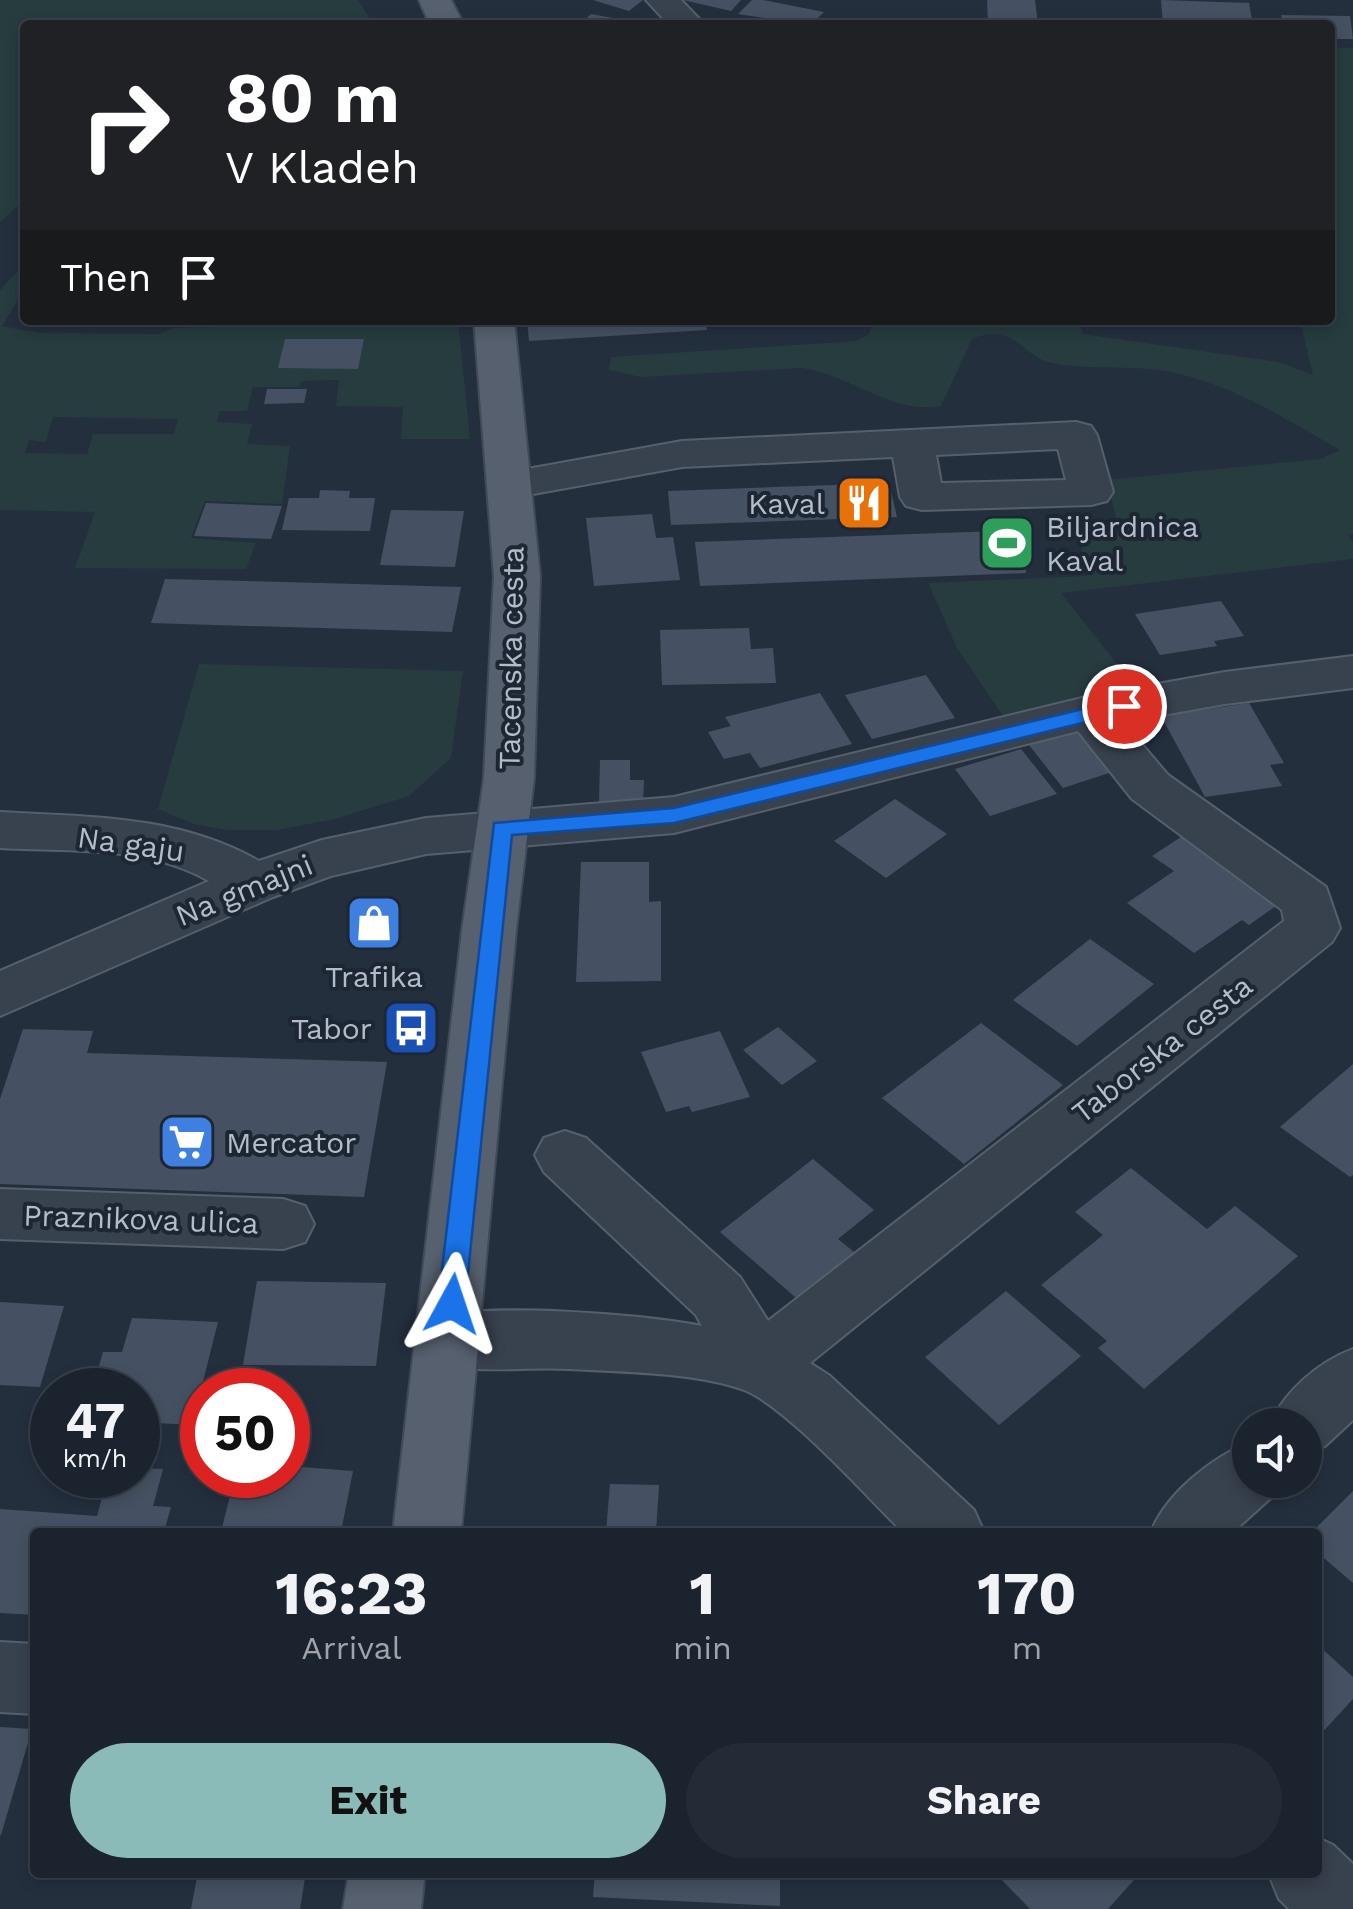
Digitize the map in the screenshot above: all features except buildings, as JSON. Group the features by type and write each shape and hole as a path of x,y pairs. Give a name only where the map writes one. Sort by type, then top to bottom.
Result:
{"main road":[{"name":"Tacenska cesta","path":"427,1528 508,778 516,630 511,484 495,325"},
{"path":"382,1909 386,1878"}],"street":[{"path":"662,0 683,20"},
{"path":"511,484 682,454 912,443"},
{"name":"Na gmajni","path":"0,995 254,883 322,859 389,843 502,828 674,815 1090,712 1226,688 1353,672"},
{"name":"Taborska cesta","path":"760,1365 1313,928 1307,901 1150,788 1090,712"},
{"name":"Na gaju","path":"0,830 136,839 174,846 206,856 254,883"},
{"path":"566,1154 718,1296 760,1365"},
{"name":"Praznikova ulica","path":"0,1214 283,1224"},
{"path":"448,1340 653,1348 760,1365 807,1396 946,1528"},
{"path":"1320,1408 1353,1378"},
{"path":"1189,1528 1232,1489"},
{"path":"0,1677 30,1680"},
{"path":"1312,1878 1344,1909"}],"green space":[{"path":"0,0 358,0 371,20 20,20 20,205 0,222"},
{"path":"1335,47 1353,48 1353,534 1348,535 1353,542 1353,559 1061,593 1132,683 1003,716 957,648 928,583 1087,576 1077,526 1118,523 1106,480 1321,459 1340,450 1216,385 1171,372 1048,362 998,334 972,339 941,406 905,405 801,368 641,377 609,370 611,357 857,341 869,334 872,325 1080,325 1083,334 1279,362 1313,375 1301,325 1335,325"},
{"path":"20,268 20,296 2,326 40,333 159,334 173,328 280,325 459,325 470,439 401,439 403,407 336,406 339,380 301,381 299,387 253,387 247,411 220,411 217,422 252,424 247,444 290,446 282,504 205,501 191,538 256,543 246,569 75,568 95,512 0,510 0,290","holes":["53,417 178,419 174,434 93,434 87,454 25,453 29,440 46,442"]},
{"path":"199,664 463,671 451,758 409,796 335,819 277,830 226,830 194,824 158,809"}],"place":[{"name":"Kaval","path":"864,503"},
{"name":"Biljardnica Kaval","path":"1007,543"},
{"name":"Trafika","path":"374,923"},
{"name":"Tabor","path":"411,1028"},
{"name":"Mercator","path":"187,1142"}],"route":[{"path":"452,1304 502,828 631,822 674,815 1124,706"}]}
